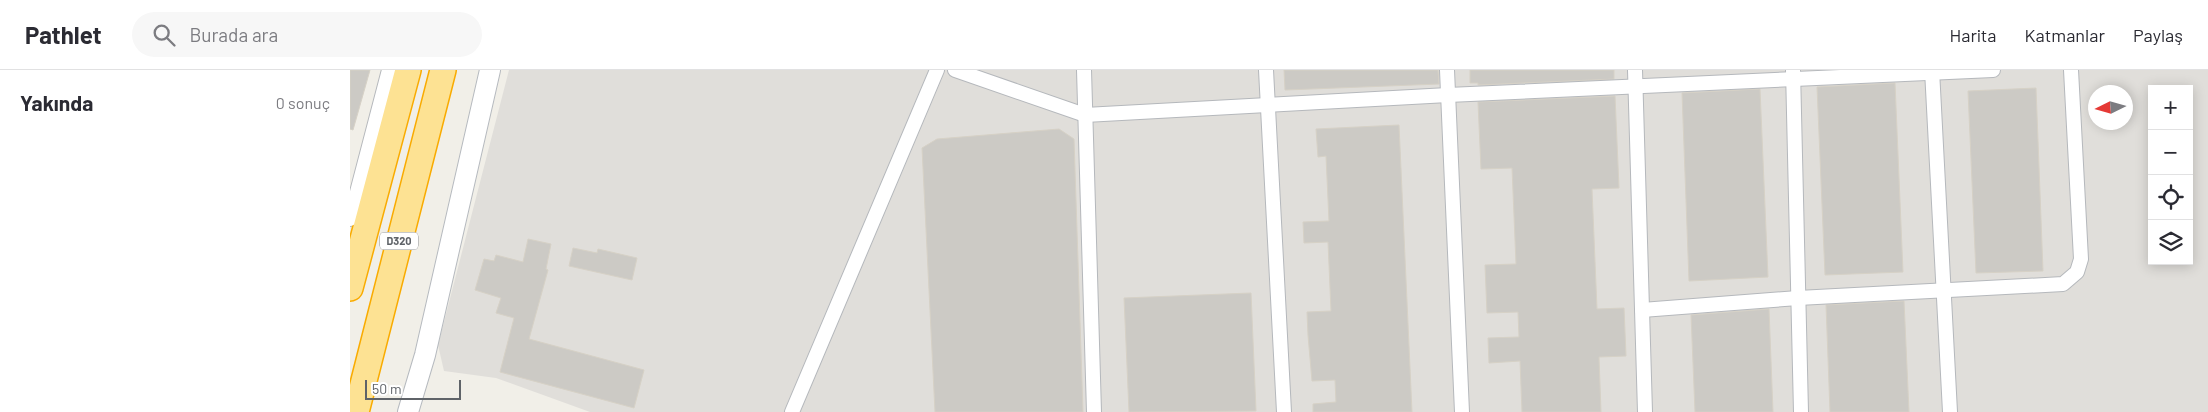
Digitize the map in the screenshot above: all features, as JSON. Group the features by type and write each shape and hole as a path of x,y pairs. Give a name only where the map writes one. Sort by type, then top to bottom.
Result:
{"highway":[{"name":"D320","path":"350,288 408,70"},
{"name":"D320","path":"356,412 443,70"}],"street":[{"path":"350,219 389,70"},
{"path":"408,412 425,354 490,70"},
{"path":"792,412 937,70"},
{"path":"955,70 1086,115 1636,86 1794,75 1993,70"},
{"path":"1084,70 1094,412"},
{"path":"1266,70 1284,412"},
{"path":"1447,70 1462,412"},
{"path":"1635,70 1645,412"},
{"path":"1642,310 1798,298 2058,286 2068,282 2077,272 2081,259 2071,70"},
{"path":"1932,71 1950,412"},
{"path":"1794,75 1801,412"}],"shaded area":[{"path":"509,70 2208,70 2208,412 590,412 496,378 444,371 438,345"}],"building":[{"path":"350,70 370,70 353,130 350,129"},
{"path":"1284,70 1438,70 1439,84 1285,90"},
{"path":"1470,70 1614,70 1614,79 1478,85 1478,83 1470,83"},
{"path":"1895,83 1903,272 1825,275 1817,87"},
{"path":"2036,88 2043,271 1976,273 1968,91"},
{"path":"1760,89 1768,277 1689,281 1682,93"},
{"path":"1615,96 1619,188 1592,189 1597,309 1624,308 1626,356 1599,357 1601,412 1522,412 1520,361 1489,363 1488,338 1519,337 1518,312 1487,313 1485,265 1516,264 1512,168 1481,169 1478,102"},
{"path":"1399,125 1412,412 1313,412 1313,404 1336,402 1335,380 1312,381 1308,335 1307,312 1331,311 1328,242 1304,243 1303,222 1329,221 1326,156 1318,157 1316,129"},
{"path":"1059,129 1074,139 1083,412 935,412 922,148 937,139"},
{"path":"528,239 551,244 546,269 548,270 529,339 644,370 634,408 500,372 514,318 496,313 501,298 475,290 484,259 494,261 496,255 523,262"},
{"path":"573,248 597,253 598,249 637,258 632,280 569,266"},
{"path":"1251,293 1256,411 1129,412 1124,298"},
{"path":"1904,301 1909,412 1830,412 1826,305"},
{"path":"1769,309 1773,412 1695,412 1691,315"}]}
